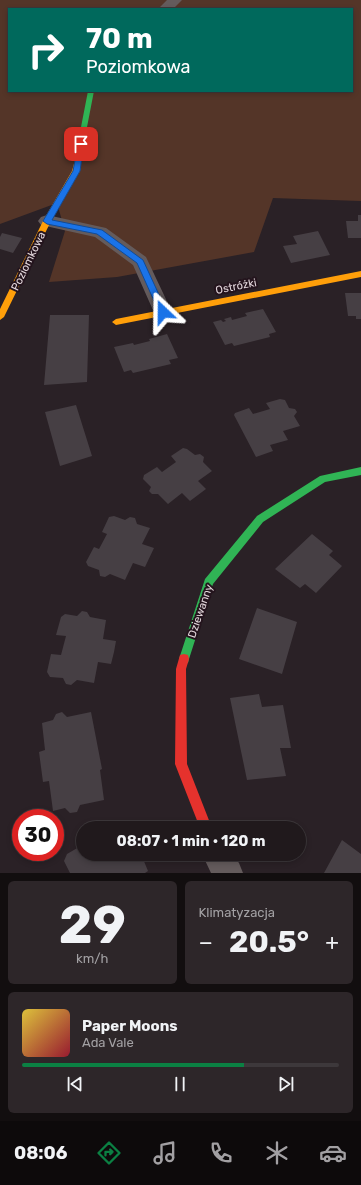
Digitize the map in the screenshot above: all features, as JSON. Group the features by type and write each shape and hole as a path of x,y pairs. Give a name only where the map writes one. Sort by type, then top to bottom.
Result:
{"street":[{"path":"166,8 175,0"},
{"name":"Poziomkowa","path":"0,317 47,221 76,171 91,92"},
{"path":"47,221 100,232 140,261 163,312"},
{"name":"Ostróżki","path":"116,322 361,274"},
{"name":"Dziewanny","path":"203,821 181,764 181,669 209,582 260,519 323,479 361,471"},
{"path":"219,861 229,873"}],"shaded area":[{"path":"0,0 361,0 361,201 273,198 254,252 117,277 49,282 65,231 57,203 0,224"}],"building":[{"path":"358,215 361,215 361,238 348,238 346,221 358,221"},
{"path":"318,231 330,255 291,263 283,246 297,244 293,236"},
{"path":"2,233 22,238 13,253 0,249 0,237"},
{"path":"345,293 361,293 361,319 356,319 356,316 348,316"},
{"path":"263,309 276,332 269,334 270,337 234,346 232,343 225,345 213,322 221,320 223,322 226,321 224,319 231,317 232,320 247,316 245,313"},
{"path":"50,315 89,315 87,382 44,385"},
{"path":"167,334 178,358 169,360 171,364 133,373 131,370 124,372 114,347 133,343 134,345 150,341 149,339"},
{"path":"280,399 285,400 289,408 295,409 297,412 294,416 300,426 283,431 288,440 270,445 273,451 256,457 234,415 235,413 249,408 253,414 270,409 266,403"},
{"path":"76,405 92,456 60,466 45,412"},
{"path":"183,448 195,455 200,454 204,457 203,462 212,471 198,481 206,489 190,501 182,493 168,504 158,494 152,494 149,491 151,487 143,479 144,475 157,467 162,472 176,462 171,456"},
{"path":"114,516 125,520 130,517 135,518 137,524 150,528 142,544 154,548 145,567 133,563 125,580 110,574 105,577 100,576 99,570 88,566 86,562 94,547 99,549 107,534 102,532 109,517"},
{"path":"312,534 333,551 329,555 342,566 316,593 305,584 300,588 275,569"},
{"path":"257,608 297,622 282,674 239,659"},
{"path":"82,611 87,612 90,617 106,620 103,639 116,641 111,664 98,662 94,683 77,680 71,685 66,684 63,678 50,677 47,672 51,654 61,655 66,636 56,635 61,617 65,614 77,616"},
{"path":"259,694 262,707 283,705 291,748 280,748 286,776 247,780 230,698"},
{"path":"62,712 67,717 91,712 102,769 100,770 104,800 80,805 77,812 70,813 65,808 53,809 49,781 43,782 39,752 45,750 42,723 53,720 56,714"},
{"path":"342,840 361,854 361,873 324,873"},
{"path":"76,849 76,861 144,861 148,871 145,873 70,873 64,861 67,854"}],"traffic: fast":[{"path":"78,158 91,92"},
{"path":"184,659 209,582 260,519 323,479 361,471"}],"traffic: slow":[{"path":"0,317 47,221 76,171 78,158"},
{"path":"116,322 361,274"}],"traffic: jam":[{"path":"184,659 181,669 181,764 203,821"}],"route":[{"path":"81,144 76,171 47,221 100,232 140,261 163,312"}]}
